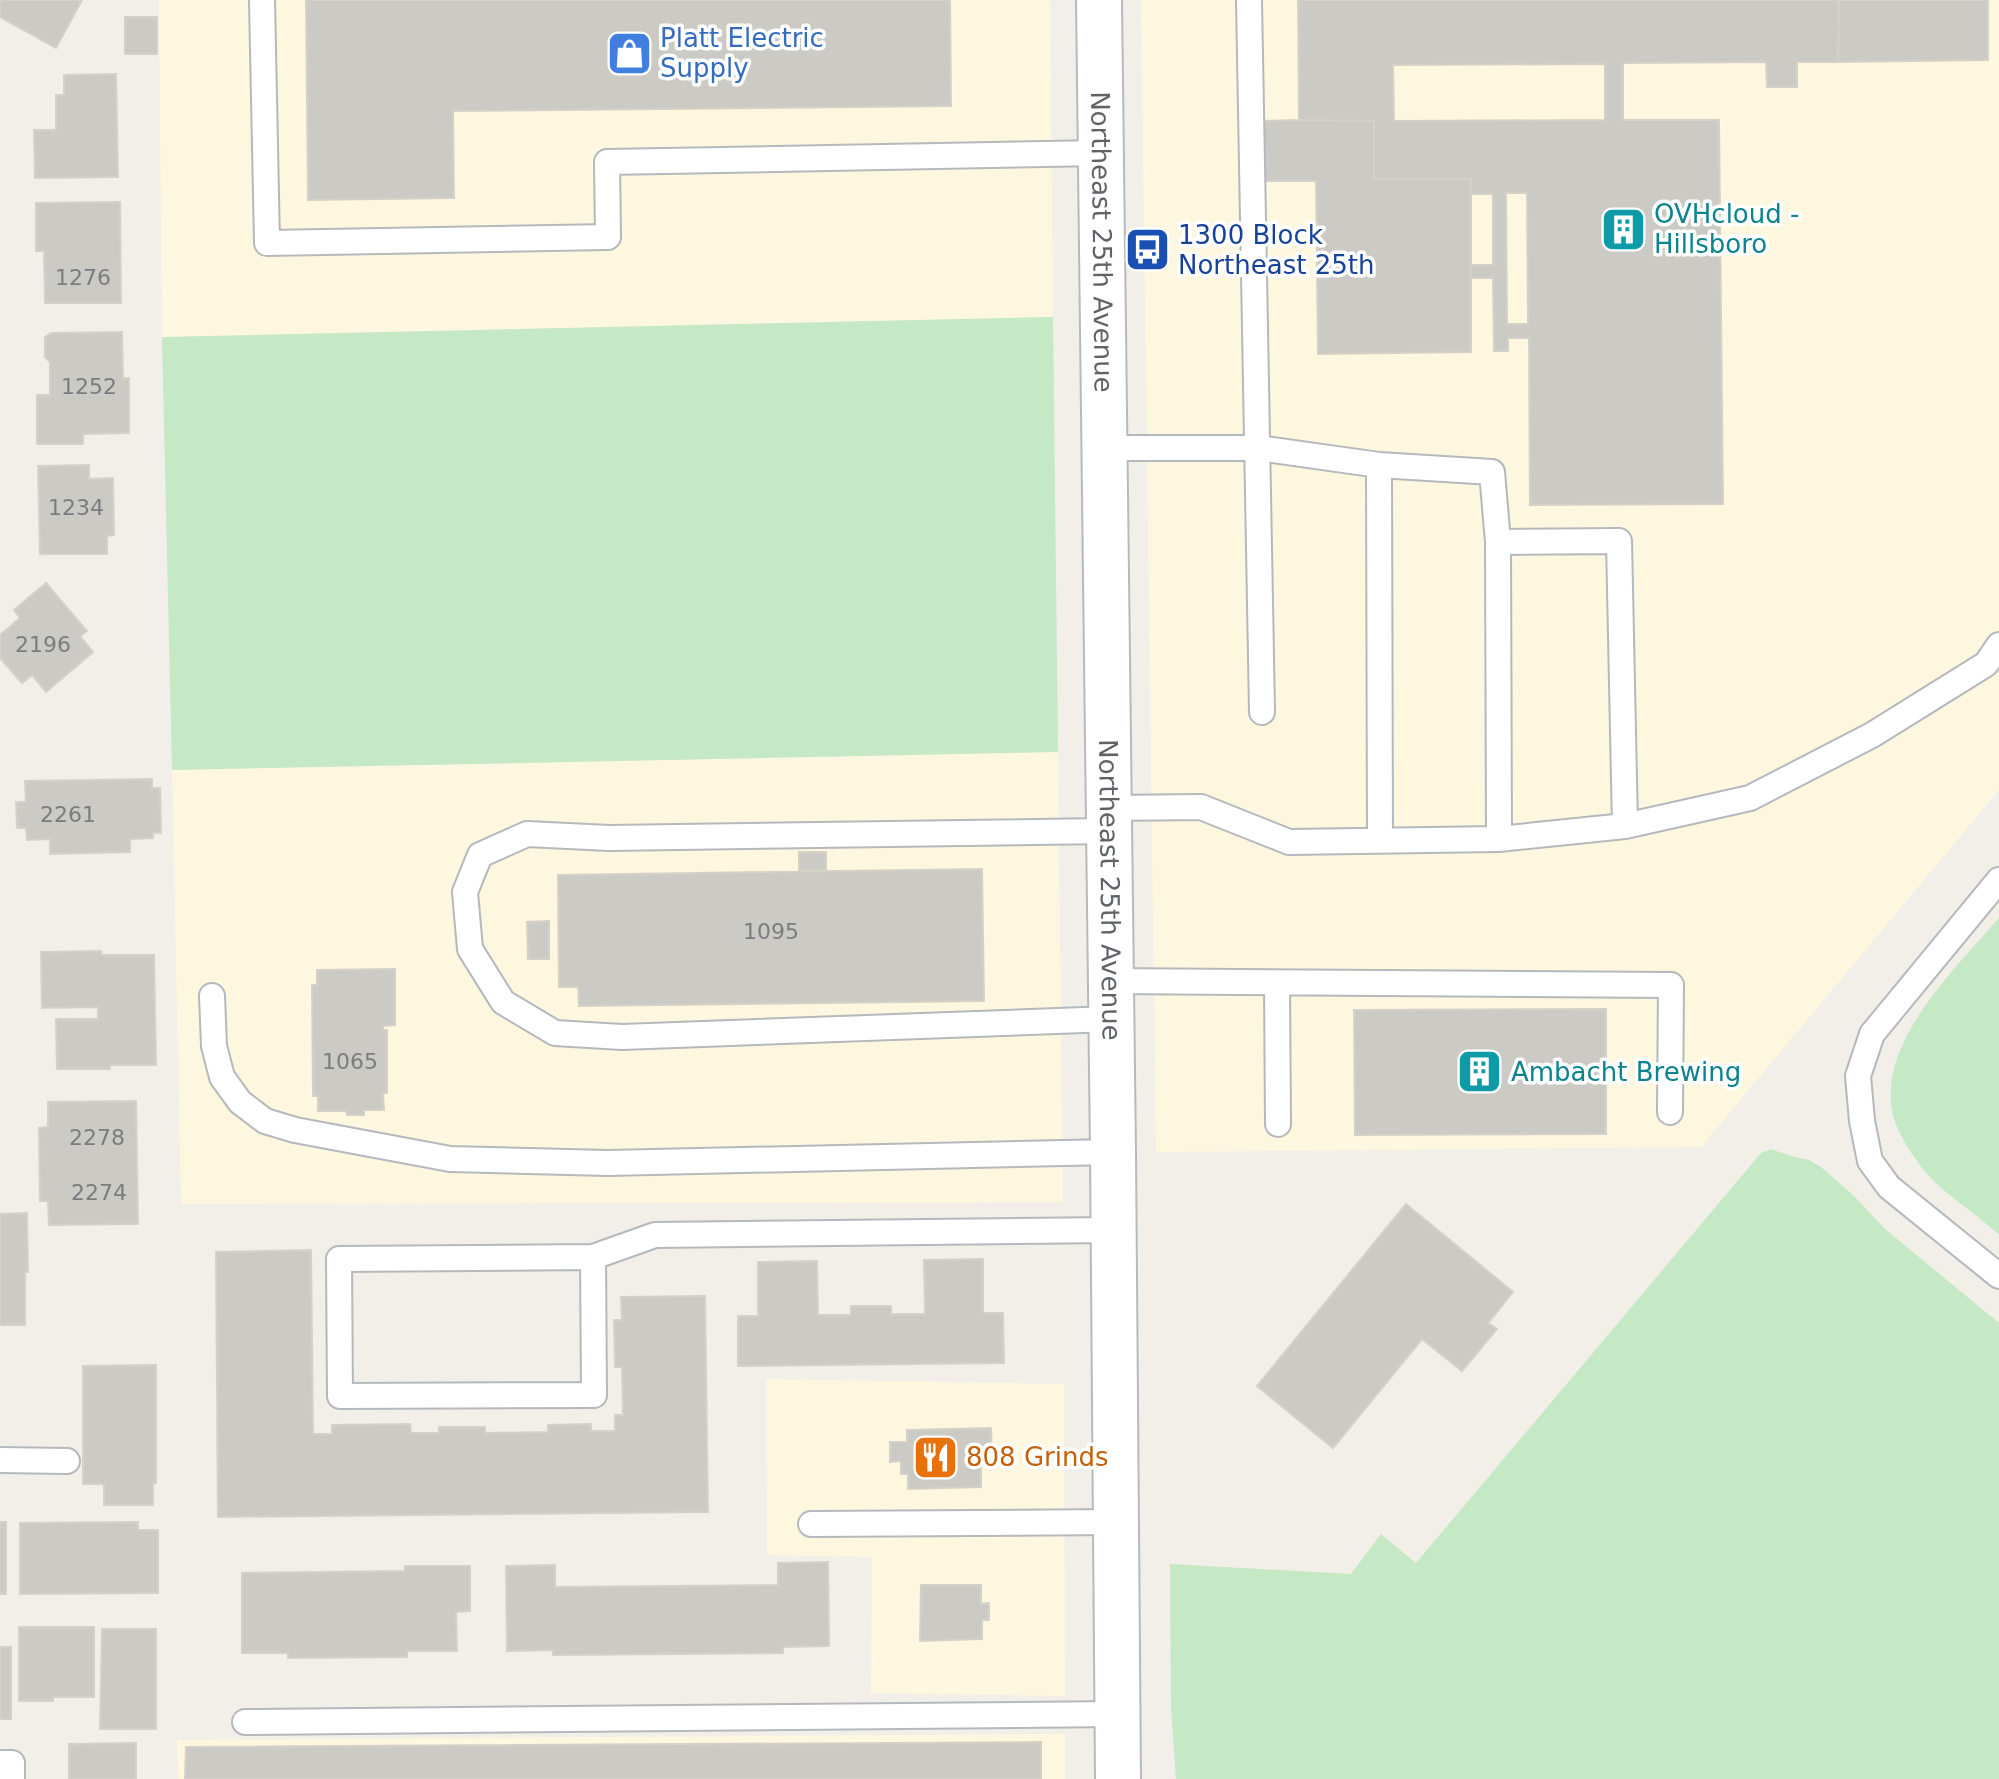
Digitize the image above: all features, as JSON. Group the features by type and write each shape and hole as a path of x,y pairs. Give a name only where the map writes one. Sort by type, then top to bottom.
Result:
{"main road":[{"name":"Northeast 25th Avenue","path":"1099,0 1118,1779"}],"lane":[{"path":"262,0 267,243 608,237 607,162 1100,153"},
{"path":"1249,0 1262,712"},
{"path":"1105,448 1258,448 1379,465 1492,472 1498,542 1499,839"},
{"path":"1379,465 1380,840"},
{"path":"1498,542 1619,541 1625,826"},
{"path":"1670,1112 1671,985 1277,983 1111,1000 622,1037 555,1033 503,1002 470,949 465,892 480,855 527,834 609,838 1108,820 1201,807 1289,842 1499,839 1625,826 1750,798 1872,735 1986,664 1999,645"},
{"path":"1999,880 1872,1034 1858,1076 1870,1161 1889,1187 1999,1276"},
{"path":"1277,983 1278,1124"},
{"path":"212,996 214,1046 222,1077 240,1102 265,1121 295,1130 450,1159 608,1163 1113,1152"},
{"path":"593,1257 594,1395 340,1396 339,1259 593,1257 655,1235 1113,1230"},
{"path":"0,1460 67,1461"},
{"path":"811,1524 1117,1522"},
{"path":"245,1722 1118,1714"},
{"path":"0,1763 12,1763 12,1779"}],"shaded area":[{"path":"159,0 1050,0 1053,317 162,337"},
{"path":"1141,0 1999,0 1999,790 1701,1147 1156,1152"},
{"path":"1058,752 1063,1202 181,1204 172,770"},
{"path":"766,1379 1064,1384 1065,1696 871,1693 872,1557 767,1555"},
{"path":"1065,1734 1065,1779 178,1779 177,1740"}],"green space":[{"path":"1053,317 1058,752 172,770 162,337"},
{"path":"1999,918 1999,1235 1945,1191 1917,1161 1893,1117 1891,1084 1897,1058 1924,1007"},
{"path":"1771,1149 1809,1160 1821,1167 1885,1229 1999,1323 1999,1779 1176,1779 1171,1707 1170,1564 1351,1574 1381,1534 1416,1563 1761,1153"}],"building":[{"path":"0,0 82,0 56,48 0,17"},
{"name":"Platt Electric Supply","path":"306,0 950,0 951,106 453,111 454,198 308,200"},
{"name":"OVHcloud - Hillsboro","path":"1298,0 1839,0 1838,62 1797,62 1797,87 1767,87 1766,62 1623,63 1623,120 1719,120 1723,504 1530,505 1529,338 1508,338 1508,351 1494,351 1493,278 1471,278 1471,265 1493,265 1493,194 1471,194 1471,179 1374,179 1374,121 1299,120","holes":["1605,64 1605,120 1394,121 1393,65","1506,193 1527,193 1528,324 1507,324"]},
{"path":"1839,0 1988,0 1988,60 1838,62"},
{"path":"125,17 157,17 157,54 125,54"},
{"path":"116,74 118,177 35,178 34,130 56,130 56,95 64,95 64,75"},
{"path":"1258,121 1374,121 1374,179 1471,179 1471,352 1318,354 1316,181 1259,181"},
{"path":"120,202 121,303 45,303 44,251 36,251 36,203"},
{"path":"122,332 123,378 129,378 129,433 83,434 83,444 37,444 37,395 50,395 50,362 45,357 45,337 51,333"},
{"path":"89,465 89,479 113,478 114,535 107,536 107,554 40,554 38,466"},
{"path":"46,583 87,631 80,636 93,652 46,692 32,675 22,683 0,658 0,635 20,618 14,610"},
{"path":"152,779 152,788 160,788 161,833 153,833 153,838 130,839 130,852 50,854 50,839 27,840 26,828 17,828 16,802 26,802 25,781"},
{"path":"799,852 826,852 826,870 799,870"},
{"path":"982,869 984,1001 579,1006 578,987 559,987 558,875"},
{"path":"549,921 549,959 528,959 527,922"},
{"path":"101,951 102,955 154,955 156,1065 57,1069 56,1019 98,1019 98,1007 42,1008 41,952"},
{"path":"395,969 395,1025 383,1026 383,1030 387,1030 384,1110 364,1110 364,1115 347,1115 346,1111 318,1111 318,1096 313,1096 312,985 317,985 317,970"},
{"name":"Ambacht Brewing","path":"1606,1009 1606,1134 1355,1135 1354,1010"},
{"path":"136,1101 138,1224 49,1225 48,1201 40,1201 39,1128 48,1127 48,1102"},
{"path":"1406,1204 1513,1292 1488,1323 1497,1329 1462,1371 1422,1339 1333,1448 1257,1386"},
{"path":"27,1213 25,1325 0,1325 0,1214"},
{"path":"311,1250 313,1434 332,1434 332,1425 410,1424 411,1433 439,1433 439,1427 485,1427 485,1433 548,1432 548,1425 591,1424 591,1431 615,1431 615,1415 623,1415 622,1367 615,1367 614,1320 622,1320 621,1297 705,1296 708,1512 218,1517 216,1252"},
{"path":"983,1259 983,1313 1003,1313 1004,1363 738,1366 738,1316 758,1316 758,1262 817,1261 818,1315 851,1315 851,1306 891,1306 891,1314 925,1314 924,1260"},
{"path":"156,1365 156,1483 153,1483 153,1505 104,1505 104,1484 83,1484 83,1366"},
{"name":"808 Grinds","path":"991,1428 992,1453 981,1454 981,1487 908,1489 908,1474 901,1474 901,1461 890,1462 890,1442 907,1442 907,1430"},
{"path":"0,1522 6,1522 6,1594 0,1594"},
{"path":"138,1522 138,1530 158,1530 158,1593 20,1594 20,1523"},
{"path":"828,1562 829,1646 783,1647 783,1653 553,1655 553,1650 507,1651 506,1566 555,1565 555,1587 778,1585 778,1563"},
{"path":"405,1566 470,1566 470,1611 456,1612 457,1651 407,1651 407,1657 288,1658 288,1653 242,1653 242,1573 405,1571"},
{"path":"921,1585 981,1585 981,1604 989,1603 989,1620 982,1620 982,1639 920,1641"},
{"path":"19,1627 94,1627 94,1697 19,1701"},
{"path":"102,1629 156,1629 156,1729 100,1729"},
{"path":"0,1647 11,1647 11,1719 0,1719"},
{"path":"1041,1742 1041,1779 185,1779 186,1747"},
{"path":"136,1743 136,1779 69,1779 69,1744"}],"place":[{"name":"Platt Electric Supply","path":"629,53"},
{"name":"OVHcloud - Hillsboro","path":"1623,229"},
{"name":"1300 Block Northeast 25th","path":"1147,250"},
{"name":"Ambacht Brewing","path":"1480,1072"},
{"name":"808 Grinds","path":"935,1457"}]}
